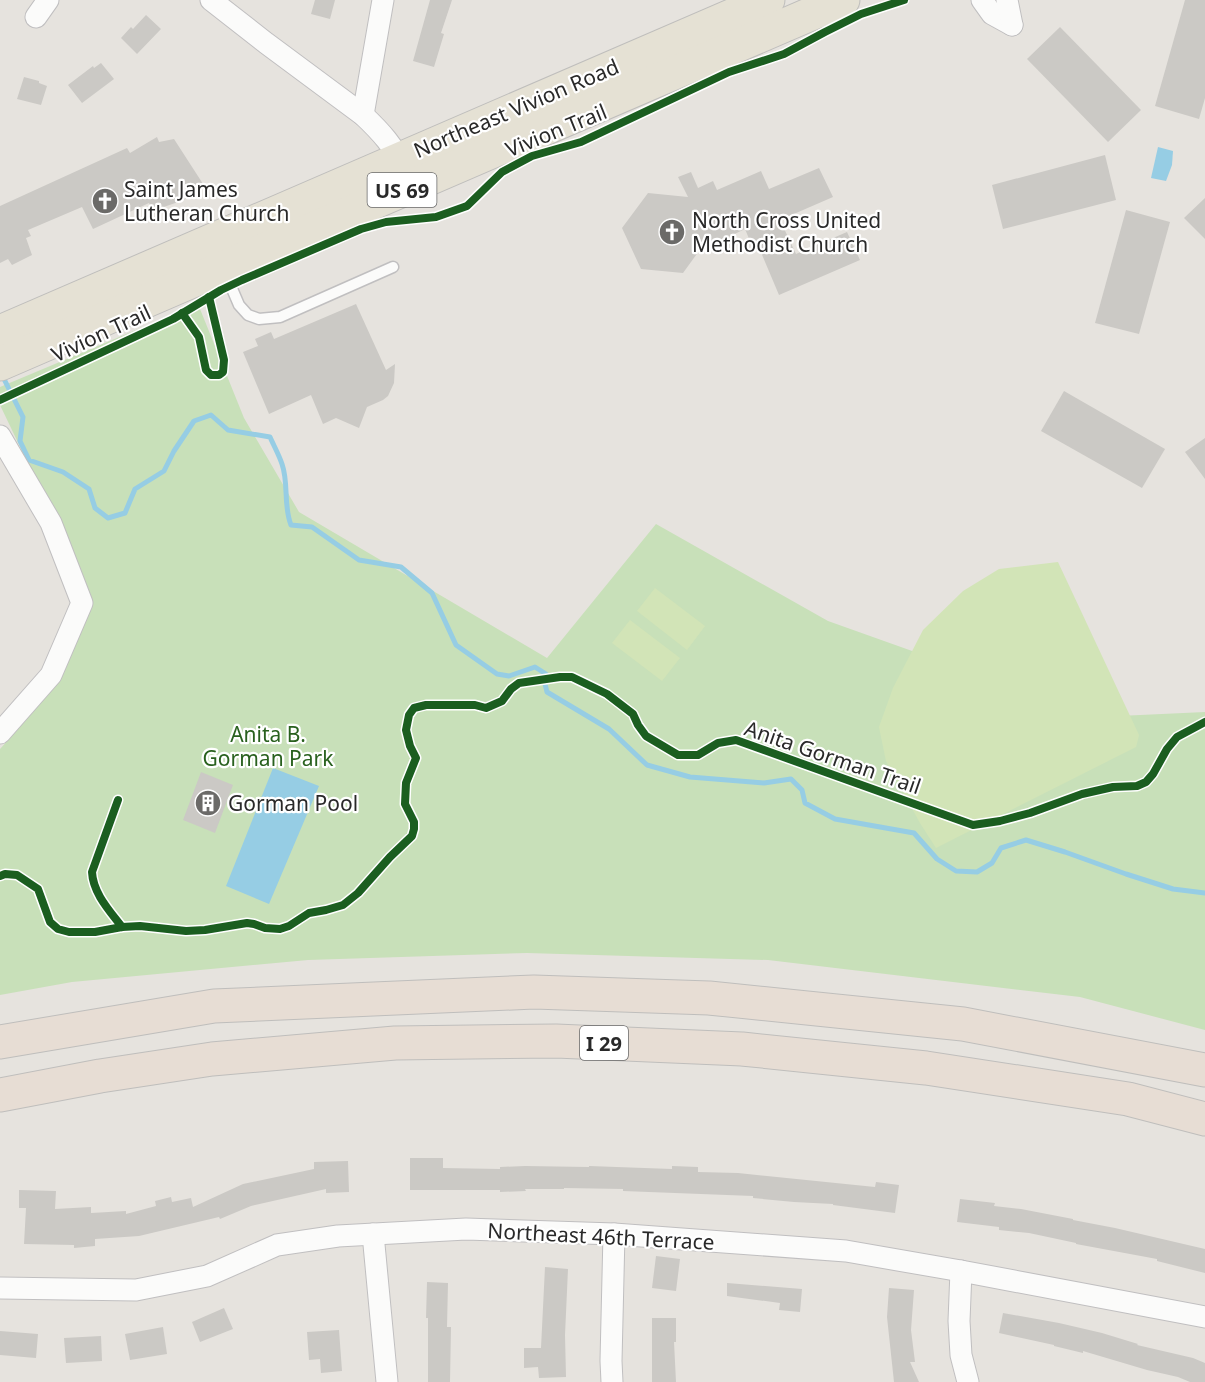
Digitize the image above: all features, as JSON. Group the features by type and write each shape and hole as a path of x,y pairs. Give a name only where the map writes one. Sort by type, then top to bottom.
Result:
{"highway":[{"name":"I 29","path":"0,1042 214,1006 534,992 709,998 963,1024 1205,1070"},
{"name":"I 29","path":"0,1095 100,1076 212,1059 395,1043 556,1041 742,1049 926,1068 1128,1099 1205,1119"}],"main road":[{"name":"Northeast Vivion Road","path":"406,172 768,0"},
{"name":"Northeast Vivion Road","path":"0,332 221,252 406,172 806,9 843,0"},
{"name":"Northeast Vivion Road","path":"0,364 221,252"}],"street":[{"path":"211,0 363,115 392,145 406,172"},
{"path":"363,115 383,0"},
{"path":"982,0 992,14 1012,25 1007,0"},
{"path":"0,436 51,523 82,603 51,675 0,733"},
{"name":"Northeast 46th Terrace","path":"0,1288 136,1290 207,1276 277,1245 338,1236 466,1230 614,1234 846,1251 961,1270 1205,1317"},
{"path":"373,1234 387,1382"},
{"path":"612,1382 614,1234"},
{"path":"961,1270 959,1321 962,1355 968,1382"}],"lane":[{"path":"221,252 239,305 248,315 259,319 280,317 393,267"}],"green space":[{"name":"Anita B. Gorman Park","path":"198,304 244,418 299,512 547,658 656,524 828,621 1097,717 1205,712 1205,1030 1080,997 768,960 527,953 308,960 72,982 0,995 0,749 10,738 5,727 51,675 82,603 34,476 0,405 0,387"},
{"path":"1058,562 1139,735 1136,747 936,848 886,761 879,727 893,688 923,630 963,591 999,569"},
{"path":"655,588 705,626 687,650 637,611"},
{"path":"630,620 680,658 662,681 612,643"}],"water":[{"path":"1158,147 1173,151 1172,165 1166,181 1151,178"},
{"path":"273,768 319,786 269,904 226,886"}],"building":[{"path":"315,0 335,0 330,19 311,14"},
{"path":"430,0 452,0 441,33 444,34 434,67 413,61"},
{"path":"1185,0 1205,0 1205,98 1199,119 1155,106"},
{"path":"146,15 161,29 137,54 121,38"},
{"path":"1060,27 1141,110 1108,142 1027,59"},
{"path":"101,63 114,79 82,103 68,85 93,66 94,68"},
{"path":"24,77 47,86 41,105 17,99"},
{"name":"Saint James Lutheran Church","path":"157,137 159,142 174,139 205,187 184,200 152,211 149,203 93,229 82,207 28,230 31,236 26,238 32,255 12,265 8,259 0,263 0,206 127,148 130,153"},
{"path":"1105,155 1116,200 1003,229 992,185"},
{"name":"North Cross United Methodist Church","path":"819,168 833,197 780,220 796,254 847,232 860,260 779,295 757,243 752,246 745,229 699,251 683,273 641,269 622,228 648,193 688,197 678,177 691,172 698,188 713,181 717,190 761,171 769,189"},
{"path":"1205,198 1205,239 1184,218"},
{"path":"1126,210 1170,222 1139,334 1095,323"},
{"path":"356,304 386,370 395,364 394,383 388,396 367,407 359,428 336,418 323,424 311,395 269,414 243,352 258,346 255,339 271,332 274,339"},
{"path":"1064,391 1165,449 1142,488 1041,431"},
{"path":"1205,438 1205,479 1185,452"},
{"name":"Gorman Pool","path":"201,772 233,785 215,833 183,820"},
{"path":"410,1158 443,1158 443,1168 589,1166 672,1169 672,1166 698,1167 698,1172 738,1173 875,1187 876,1182 899,1185 895,1213 833,1204 753,1198 753,1196 623,1191 623,1189 564,1188 500,1192 500,1190 410,1190"},
{"path":"348,1161 349,1192 326,1193 326,1189 251,1206 220,1219 219,1217 139,1236 95,1239 95,1246 74,1248 74,1245 24,1244 26,1208 19,1208 19,1190 56,1191 55,1209 91,1207 91,1213 126,1211 126,1214 156,1206 155,1201 171,1197 172,1202 191,1198 193,1207 243,1184 314,1169 314,1162"},
{"path":"960,1199 995,1203 994,1206 1073,1219 1205,1249 1205,1273 1157,1261 1157,1259 1029,1233 999,1230 999,1227 957,1222"},
{"path":"656,1256 680,1259 676,1291 652,1288"},
{"path":"545,1267 568,1269 566,1377 539,1378 538,1367 524,1368 524,1348 541,1348"},
{"path":"427,1282 448,1283 447,1327 451,1327 450,1382 428,1382"},
{"path":"727,1283 802,1289 800,1312 779,1310 780,1303 727,1296"},
{"path":"889,1288 914,1290 911,1330 915,1362 910,1362 919,1382 894,1382 887,1317"},
{"path":"224,1308 233,1329 200,1342 192,1322"},
{"path":"1003,1313 1102,1333 1137,1345 1193,1358 1205,1363 1205,1382 1190,1382 1083,1351 1083,1353 999,1333"},
{"path":"652,1318 676,1318 676,1342 674,1342 676,1382 652,1382"},
{"path":"163,1327 167,1354 130,1360 125,1334"},
{"path":"339,1330 342,1371 321,1373 320,1359 309,1360 307,1332"},
{"path":"0,1331 38,1334 36,1358 0,1355"},
{"path":"101,1336 102,1361 66,1363 64,1338"}],"waterway":[{"path":"2,375 23,417 20,441 29,460 63,472 89,489 95,508 108,518 125,513 135,489 164,471 194,421 211,415 228,430 270,437 284,472 287,510 291,525 312,527 359,560 401,567 432,593 456,645 497,674 509,676 535,667 546,674 547,692 609,729 647,765 690,777 764,783 791,779 802,790 805,803 835,819 914,833 937,859 956,871 977,872 992,863 1001,848 1026,840 1173,889 1205,893"}],"cycle path":[{"name":"Vivion Trail","path":"0,400 173,319 242,280 361,229 386,222 436,217 467,206 502,172 532,156 581,142 729,72 784,54 861,14 904,0"},
{"path":"182,313 199,337 206,370 211,375 219,375 223,372 224,360 209,297"},
{"name":"Anita Gorman Trail","path":"0,876 17,875 38,889 50,922 58,929 69,932 95,932 140,926 186,931 247,923 265,928 280,929 289,926 309,913 343,905 358,893 412,836 414,822 405,804 406,783 416,758 406,730 409,715 414,708 426,705 475,705 486,708 502,701 519,683 560,677 572,677 607,694 633,714 646,736 678,755 698,755 718,743 736,740 973,825 1030,813 1082,794 1113,787 1137,786 1146,782 1153,774 1167,749 1177,737 1205,722"},
{"path":"118,800 92,872 95,887 107,908 122,927"}],"place":[{"name":"Saint James Lutheran Church","path":"105,201"},
{"name":"North Cross United Methodist Church","path":"672,232"},
{"name":"Gorman Pool","path":"208,803"}]}
